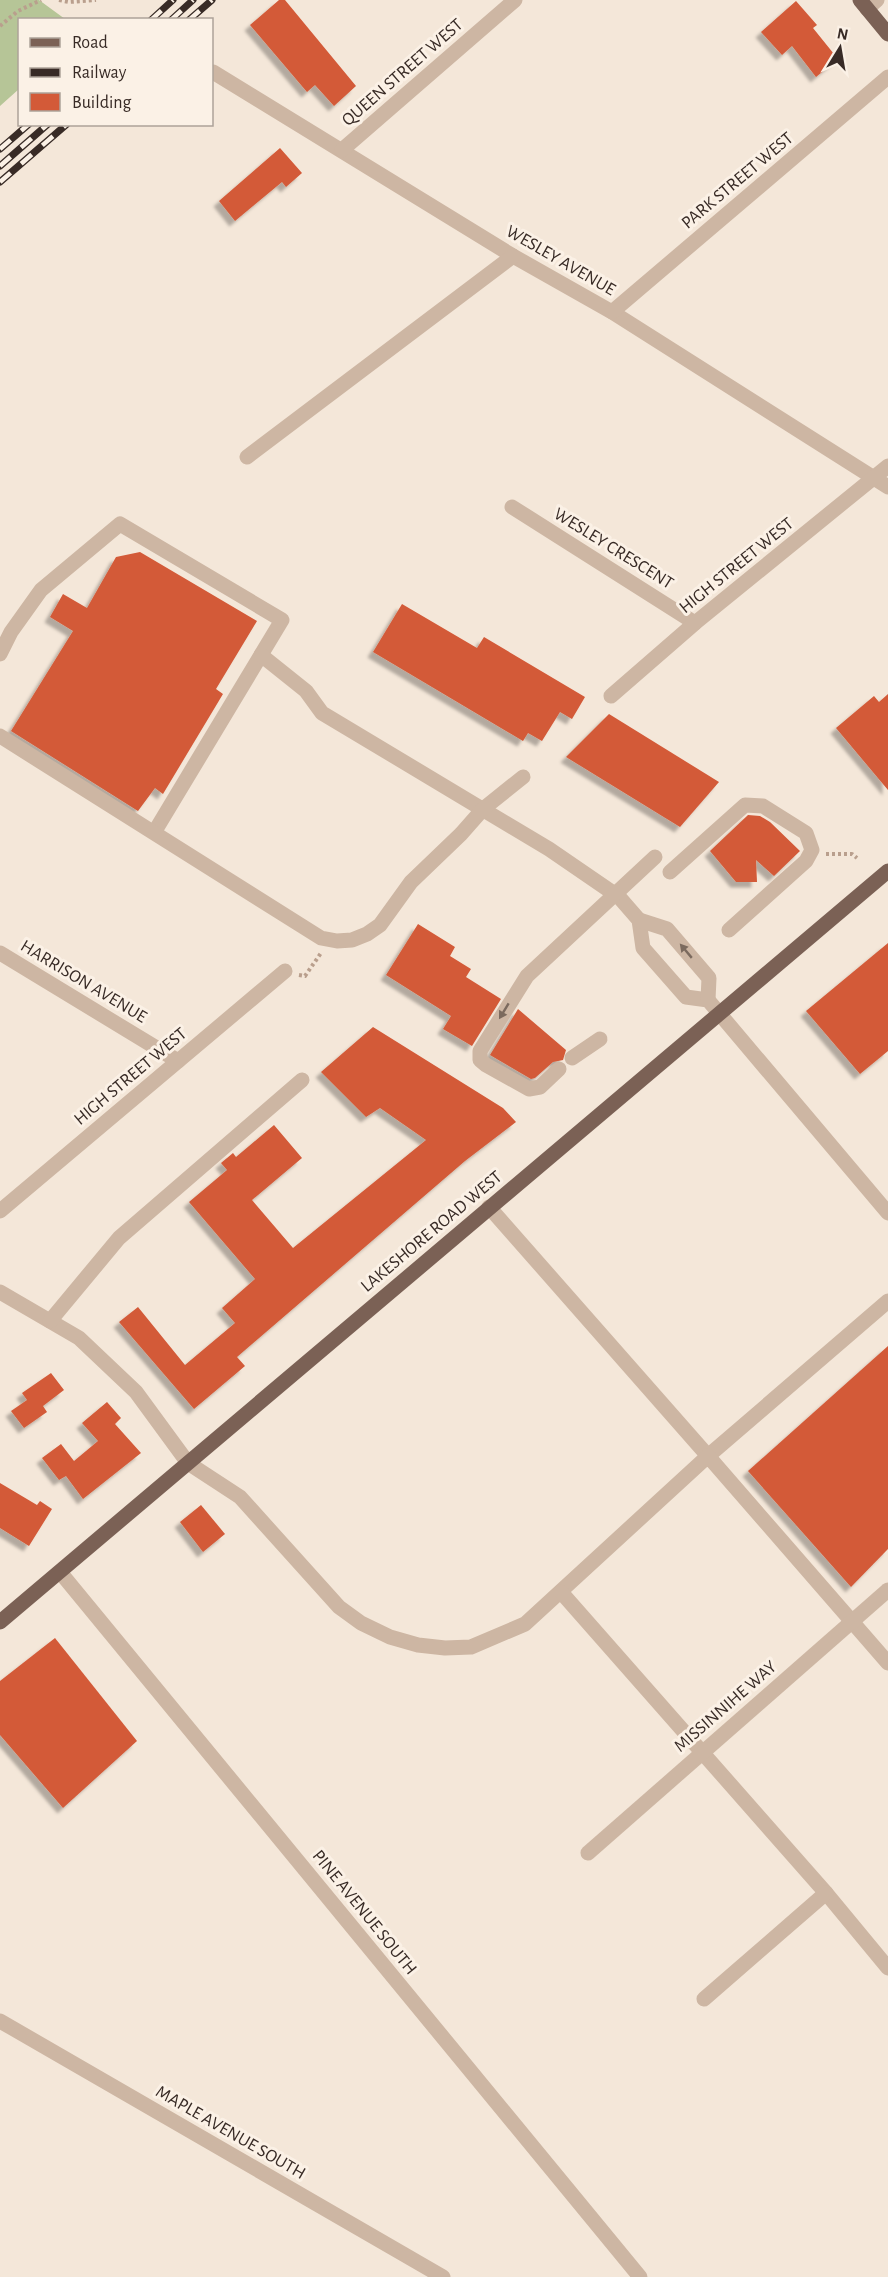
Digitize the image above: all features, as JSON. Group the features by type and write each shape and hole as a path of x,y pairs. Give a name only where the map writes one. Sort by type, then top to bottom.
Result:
{"main road":[{"path":"868,3 888,34"},
{"name":"LAKESHORE ROAD WEST","path":"0,1622 888,871"}],"street":[{"name":"QUEEN STREET WEST","path":"342,150 515,0"},
{"name":"WESLEY AVENUE","path":"213,72 513,256 612,312 888,487"},
{"name":"PARK STREET WEST","path":"612,312 888,77"},
{"path":"247,457 513,256"},
{"name":"HIGH STREET WEST","path":"611,696 695,623 888,466"},
{"name":"WESLEY CRESCENT","path":"512,507 695,623"},
{"path":"0,654 11,632 41,590 120,524 282,620 155,831"},
{"path":"261,655 306,691 322,713 549,849 615,894 639,920 667,929 709,978 708,1000 888,1213"},
{"path":"0,736 155,831 321,938 330,940 352,940 380,925 411,882 461,834 483,809 523,777"},
{"path":"670,872 740,807 751,804 763,806 806,833 811,844 811,854 806,861 729,930"},
{"path":"559,1069 540,1087 529,1089 486,1065 479,1056 520,985 538,964 655,857"},
{"path":"639,920 644,948 686,998 708,1000"},
{"name":"HARRISON AVENUE","path":"0,953 178,1061"},
{"name":"HIGH STREET WEST","path":"0,1211 285,971"},
{"path":"572,1058 600,1039"},
{"path":"50,1321 120,1238 302,1080"},
{"path":"489,1207 888,1663"},
{"path":"0,1292 79,1338 136,1392 188,1463 240,1497 339,1607 362,1623 390,1637 445,1648 471,1647 525,1624 708,1456 888,1301"},
{"name":"PINE AVENUE SOUTH","path":"60,1572 640,2277"},
{"name":"MISSINNIHE WAY","path":"588,1852 888,1590"},
{"path":"561,1592 826,1893 888,1968"},
{"path":"704,1999 826,1893"},
{"name":"MAPLE AVENUE SOUTH","path":"0,2021 443,2277"}],"path":[{"path":"0,26 18,11 41,0"},
{"path":"59,0 96,0"},
{"path":"811,854 852,854 857,858"},
{"path":"285,971 305,976 330,940"}],"green space":[{"path":"0,0 39,0 64,18 18,18 18,90 0,106"}],"building":[{"path":"279,0 285,0 356,86 334,106 315,85 307,92 250,25"},
{"path":"796,1 817,25 813,28 838,59 816,77 792,46 782,55 761,32"},
{"path":"280,148 302,173 286,187 282,182 235,221 219,201"},
{"path":"140,552 257,621 216,689 223,694 163,794 155,788 138,811 11,731 73,631 50,617 63,594 87,608 116,557"},
{"path":"402,604 477,648 484,637 585,697 572,719 560,712 542,741 528,733 523,741 373,652"},
{"path":"888,694 888,790 836,728 874,696 879,702"},
{"path":"609,714 719,782 680,827 566,757"},
{"path":"748,815 760,816 770,822 800,851 774,876 756,860 757,882 736,882 710,851"},
{"path":"418,924 455,947 450,956 471,969 466,977 501,999 472,1046 443,1029 451,1016 386,975"},
{"path":"888,943 888,1051 860,1074 806,1011"},
{"path":"518,1009 566,1050 563,1060 553,1062 531,1079 490,1055"},
{"path":"373,1027 503,1108 516,1122 465,1161 237,1357 245,1366 194,1409 119,1322 138,1307 185,1365 235,1323 222,1308 255,1279 189,1202 227,1170 221,1163 233,1153 236,1157 274,1125 302,1158 252,1200 293,1248 426,1140 380,1108 366,1117 321,1072"},
{"path":"888,1346 888,1549 851,1587 748,1471"},
{"path":"51,1373 64,1390 43,1406 47,1412 24,1428 11,1411 27,1400 22,1393"},
{"path":"107,1402 121,1418 115,1424 141,1453 83,1499 66,1476 59,1480 42,1458 61,1444 74,1461 98,1441 82,1423"},
{"path":"0,1483 37,1505 40,1501 52,1509 29,1546 0,1528"},
{"path":"201,1505 225,1534 203,1552 180,1522"},
{"path":"55,1638 137,1741 63,1808 0,1735 0,1681"}],"railway":[{"path":"153,18 173,0"},
{"path":"173,18 193,0"},
{"path":"191,18 212,0"},
{"path":"0,149 27,126"},
{"path":"0,166 46,126"},
{"path":"0,182 65,126"}]}
